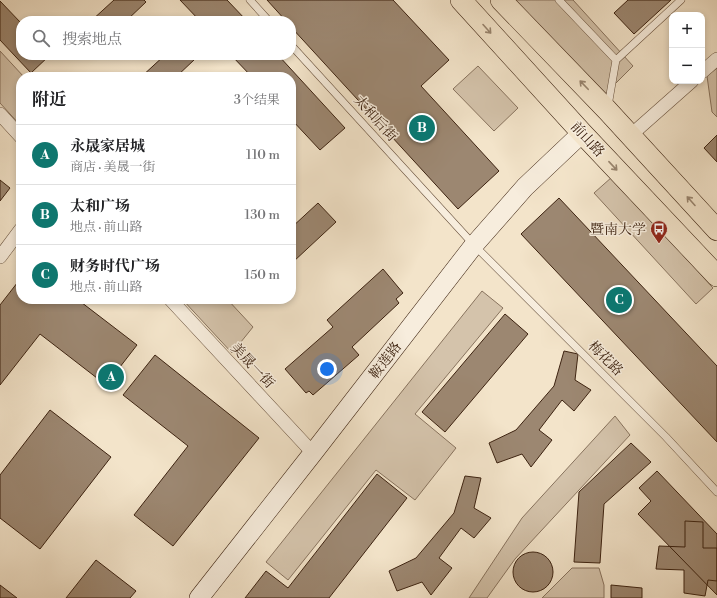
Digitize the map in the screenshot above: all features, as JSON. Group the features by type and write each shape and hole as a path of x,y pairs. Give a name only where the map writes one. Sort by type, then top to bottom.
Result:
{"main road":[{"name":"前山路","path":"461,0 582,133 717,276"},
{"path":"501,0 631,135 717,230"}],"street":[{"path":"705,69 717,59"},
{"path":"631,135 689,84"},
{"path":"0,114 16,132"},
{"name":"鞍莲路","path":"199,598 474,245 525,187 582,133"},
{"path":"0,257 16,236"},
{"name":"美晟一街","path":"175,304 313,453"}],"lane":[{"path":"250,0 264,16"},
{"path":"560,0 616,60"},
{"path":"607,110 616,60 681,0"},
{"name":"太和后街","path":"296,50 474,245"},
{"name":"梅花路","path":"474,245 666,437 717,492"}],"shaded area":[{"path":"506,0 573,0 633,66 601,98"},
{"path":"0,51 19,72 16,72 16,121 0,103"},
{"path":"478,66 518,108 494,131 453,89"},
{"path":"717,68 717,117 712,112 707,76"},
{"path":"612,177 713,288 696,304 594,193"},
{"path":"482,291 503,308 415,414 456,448 415,500 376,470 288,580 266,562"},
{"path":"187,304 232,304 253,327 232,353"},
{"path":"615,416 630,435 515,559 487,598 469,598 522,518"},
{"path":"572,568 599,568 604,585 604,598 542,598"}],"building":[{"path":"114,0 144,0 146,2 131,16 96,16"},
{"path":"180,0 227,0 242,16 195,16"},
{"path":"267,0 393,0 449,60 421,86 499,171 458,209 296,32 296,16 281,16"},
{"path":"628,0 671,0 634,34 614,13"},
{"path":"0,1 16,18 16,57 0,40"},
{"path":"19,60 45,60 32,72 30,72"},
{"path":"160,60 194,60 181,72 146,72"},
{"path":"236,60 283,60 294,72 247,72"},
{"path":"296,75 345,128 320,150 296,124"},
{"path":"717,135 717,162 704,148"},
{"path":"0,180 10,188 0,201"},
{"path":"559,198 717,366 717,442 521,234"},
{"path":"318,203 336,222 296,259 296,223"},
{"path":"383,269 403,293 396,299 399,303 352,347 359,355 313,395 309,391 306,393 285,369 333,327 327,320"},
{"path":"16,284 16,304 84,304 137,345 106,385 40,334 0,385 0,305"},
{"path":"505,314 528,334 445,432 422,412"},
{"path":"564,351 578,354 575,380 591,390 574,411 562,400 539,430 552,440 531,467 522,454 497,463 489,443 516,430 554,386"},
{"path":"155,355 259,438 173,546 134,515 188,446 123,395"},
{"path":"50,410 111,457 40,549 0,518 0,475"},
{"path":"631,443 651,462 604,504 600,563 574,562 579,492"},
{"path":"657,471 717,534 717,595 638,514 651,501 639,488"},
{"path":"377,474 407,498 329,598 245,598 266,571 288,588"},
{"path":"465,476 481,478 474,508 491,518 474,538 461,528 439,558 452,568 431,595 422,582 397,591 389,571 416,558 454,513"},
{"path":"685,521 703,522 703,548 717,548 717,581 708,580 705,596 684,593 684,570 656,569 659,546 685,547"},
{"path":"533,552 541,554 547,558 551,564 553,572 551,580 547,586 541,590 533,592 525,590 519,586 515,580 513,572 515,564 519,558 525,554"},
{"path":"96,560 136,591 130,598 66,598"},
{"path":"0,585 17,598 0,598"},
{"path":"611,585 642,588 642,598 611,598"}],"place":[{"name":"太和广场","path":"422,128"},
{"name":"暨南大学","path":"659,244"},
{"name":"财务时代广场","path":"619,300"},
{"name":"永晟家居城","path":"111,377"}]}
